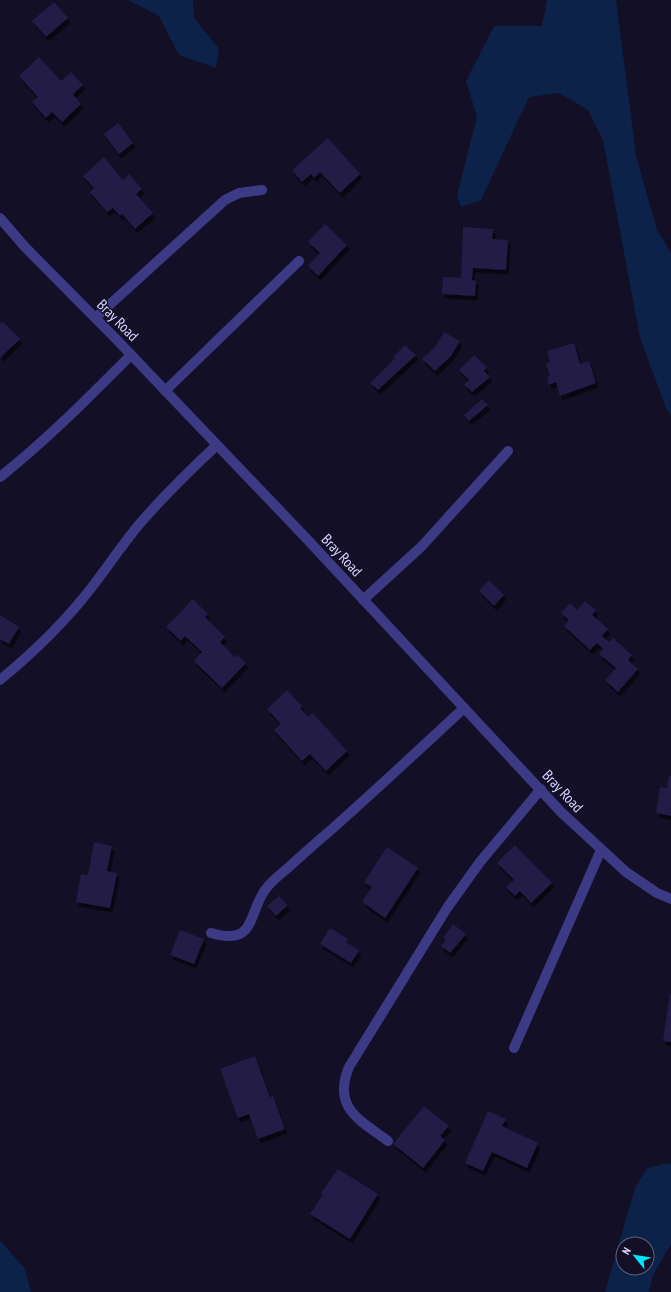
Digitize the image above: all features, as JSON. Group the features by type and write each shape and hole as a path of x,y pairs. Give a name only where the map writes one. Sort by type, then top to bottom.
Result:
{"street":[{"path":"95,318 225,200 239,193 262,190"},
{"name":"Bray Road","path":"0,218 25,247 166,391 561,812 626,872 657,893 671,899"},
{"path":"166,391 299,261"},
{"path":"0,477 39,446 131,355"},
{"path":"0,680 29,656 64,620 92,588 141,522 175,484 217,445"},
{"path":"363,600 422,546 508,451"},
{"path":"211,933 224,937 238,935 247,928 253,918 258,901 272,881 370,795 464,708"},
{"path":"388,1141 353,1114 347,1105 344,1091 344,1077 349,1066 447,908 480,862 541,789"},
{"path":"514,1048 601,850"}],"water":[{"path":"128,0 193,0 194,18 219,49 216,68 179,55 159,16"},
{"path":"547,0 616,0 636,156 657,230 671,253 671,415 666,408 640,338 603,140 588,110 559,93 529,97 481,200 461,207 457,195 477,117 466,81 494,26 542,26"},
{"path":"669,1163 671,1164 671,1244 655,1272 655,1236 621,1236 635,1188 647,1168"},
{"path":"0,1240 25,1269 31,1292 0,1292"},
{"path":"615,1257 615,1276 653,1276 649,1292 605,1292"}],"building":[{"path":"54,2 68,18 46,37 32,21"},
{"path":"39,57 61,81 71,72 83,85 73,94 81,104 62,122 52,112 46,118 32,102 38,97 19,76"},
{"path":"118,123 133,143 119,154 104,134"},
{"path":"328,138 360,174 340,193 320,172 314,178 311,174 302,182 292,170"},
{"path":"104,157 123,180 129,174 142,189 136,194 153,213 135,229 122,214 120,216 113,208 107,212 90,192 94,188 83,176"},
{"path":"325,224 347,245 318,276 308,266 320,253 308,242"},
{"path":"463,227 493,229 492,239 508,240 506,270 473,268 472,280 476,281 475,296 442,294 443,277 461,278"},
{"path":"3,322 20,339 0,358 0,323"},
{"path":"444,332 460,341 451,356 435,371 422,359 435,347"},
{"path":"574,343 580,364 589,361 596,383 560,396 556,382 549,385 547,377 550,376 546,364 550,362 547,351"},
{"path":"405,345 416,355 378,390 370,383 395,358 393,357"},
{"path":"474,355 487,367 484,371 490,377 472,392 464,385 469,380 459,370"},
{"path":"482,399 488,405 469,421 464,415"},
{"path":"489,580 504,595 494,606 479,591"},
{"path":"193,599 208,614 205,617 225,637 220,642 235,657 237,655 246,663 222,688 194,661 202,652 185,636 181,641 166,627"},
{"path":"585,601 596,610 592,615 608,629 602,636 609,642 613,638 632,655 628,660 638,669 618,692 605,680 616,668 599,654 603,649 597,643 590,650 564,626 569,620 561,613 570,603 577,610"},
{"path":"0,615 19,627 9,644 0,639"},
{"path":"287,690 302,706 300,708 308,717 313,713 347,751 326,771 310,754 302,761 274,730 281,724 267,709"},
{"path":"669,775 671,776 671,816 656,813 660,787 667,788"},
{"path":"94,842 112,846 107,871 117,873 110,908 76,902 81,874 88,875"},
{"path":"515,845 552,883 531,903 520,891 515,896 506,887 514,880 497,863"},
{"path":"387,847 418,868 385,918 362,902 372,887 364,882"},
{"path":"279,896 288,905 276,916 267,906"},
{"path":"453,924 466,934 450,953 441,946 446,940 443,938"},
{"path":"330,928 348,939 346,942 359,950 351,963 320,944"},
{"path":"180,930 204,939 194,964 170,955"},
{"path":"671,994 671,1042 663,1041"},
{"path":"255,1056 270,1097 273,1096 285,1129 258,1139 249,1114 238,1118 220,1069"},
{"path":"424,1106 449,1126 440,1136 445,1140 423,1168 393,1144"},
{"path":"488,1111 506,1119 502,1126 538,1143 527,1168 492,1152 483,1171 465,1163"},
{"path":"338,1169 378,1194 350,1239 310,1214 323,1194 321,1193"}]}
